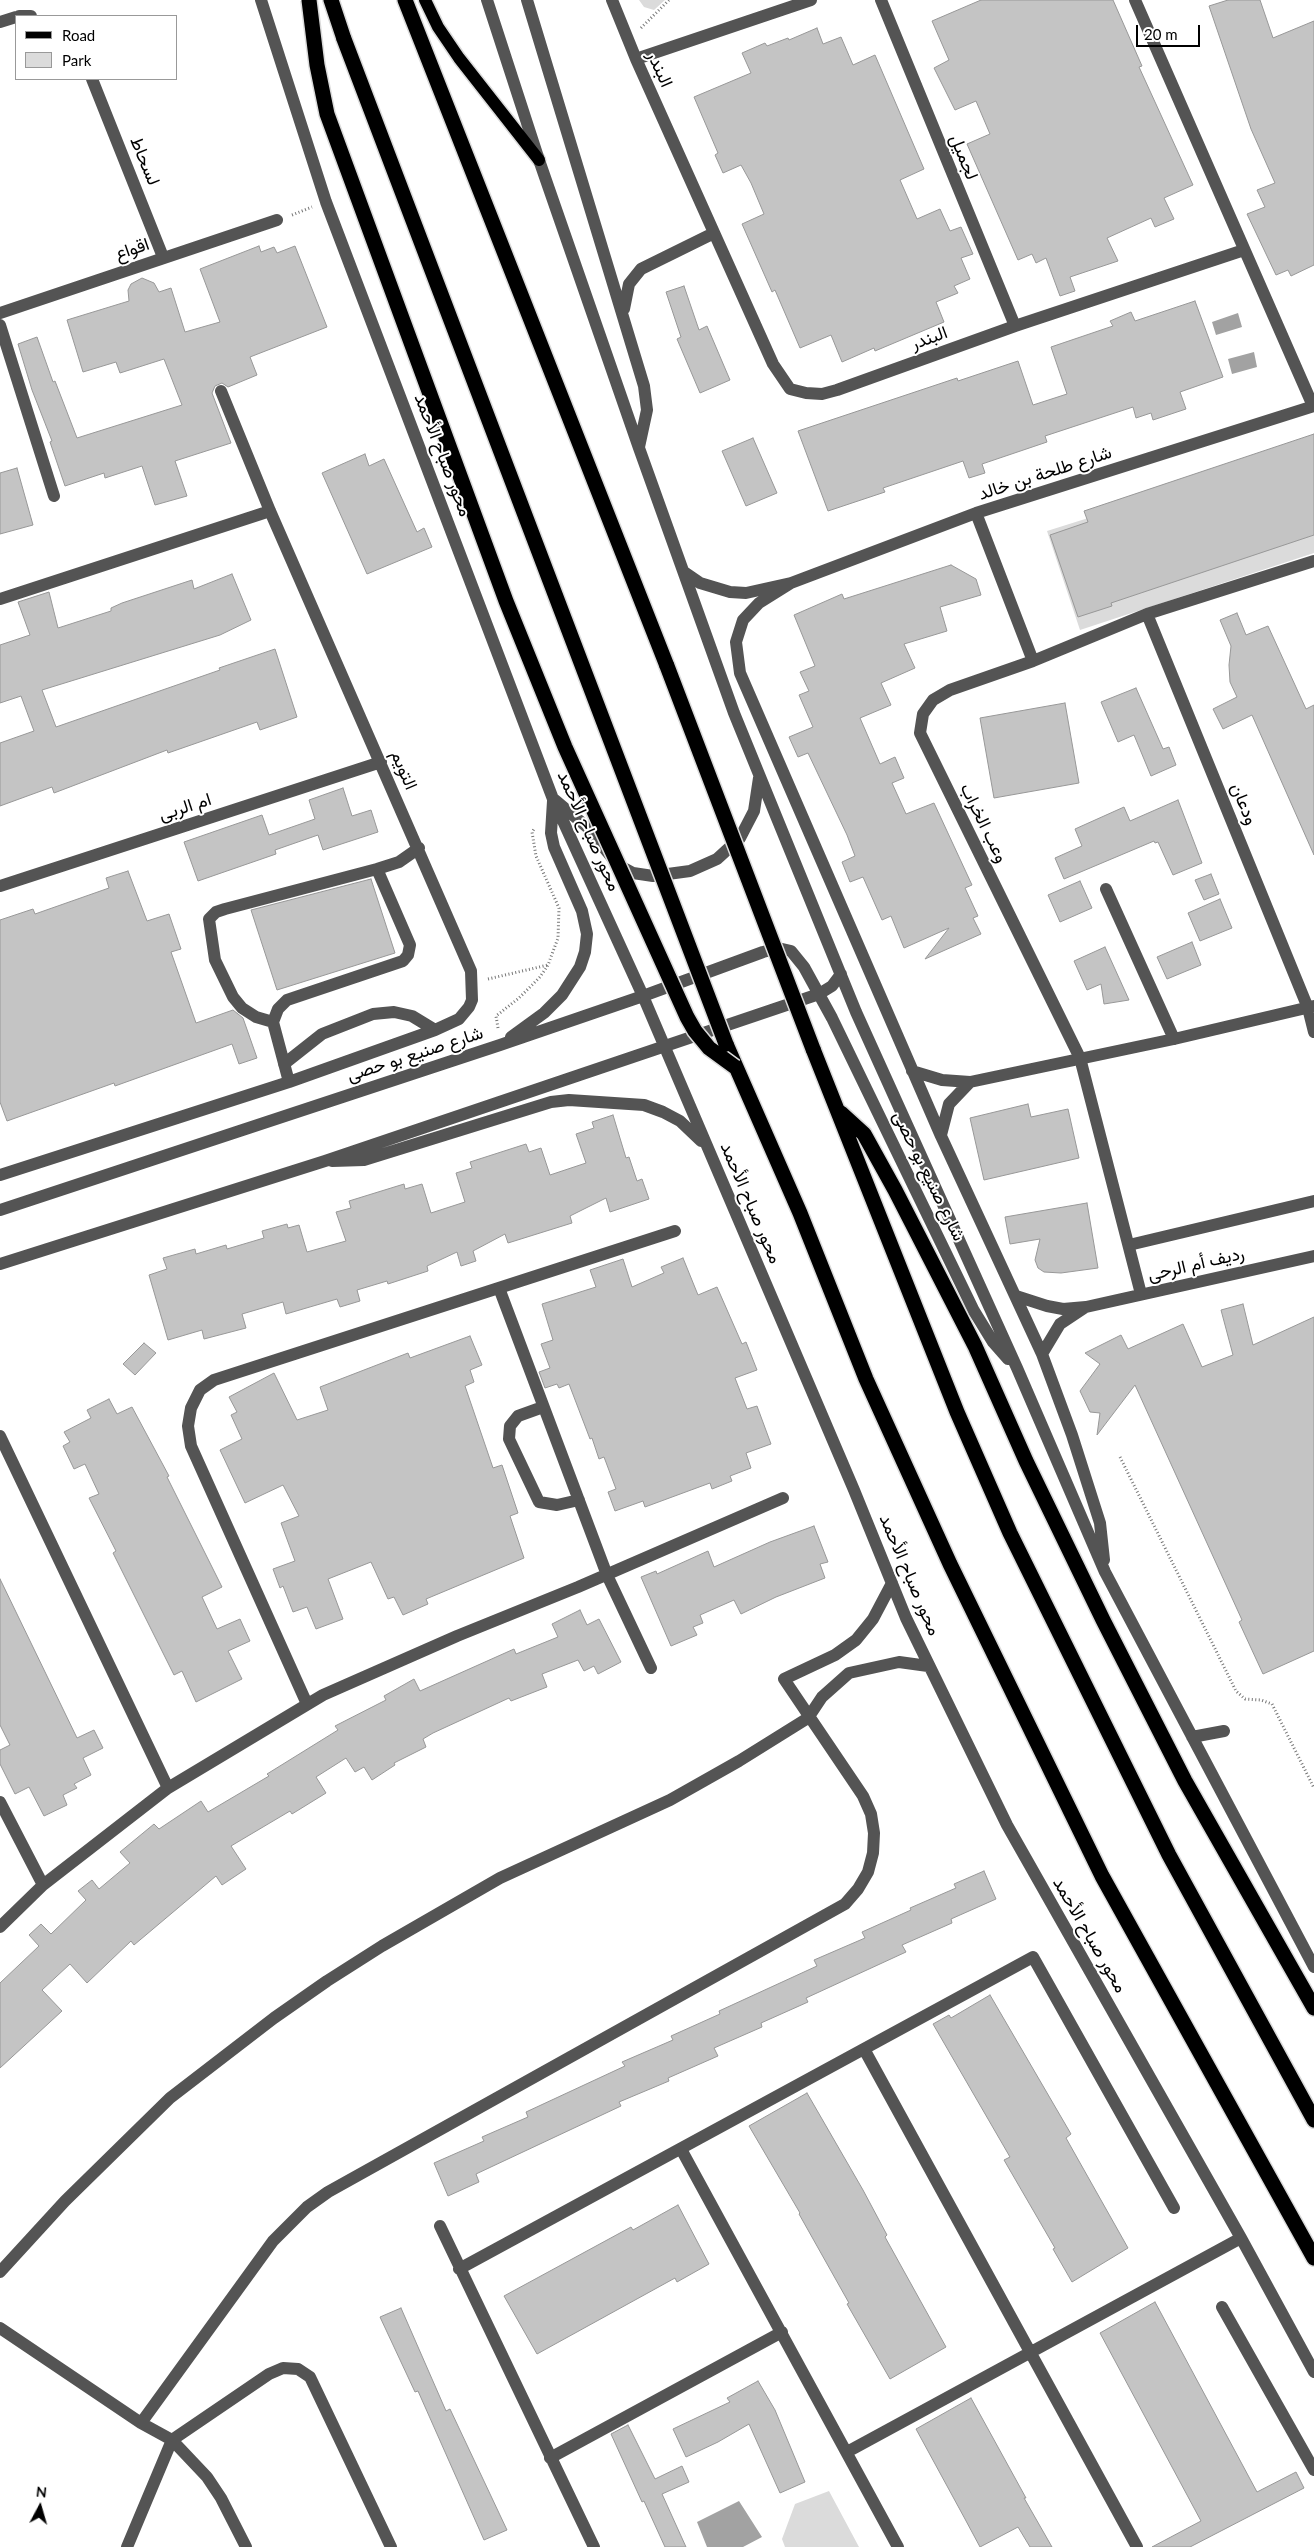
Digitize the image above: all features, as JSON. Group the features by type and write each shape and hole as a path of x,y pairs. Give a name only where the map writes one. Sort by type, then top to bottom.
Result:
{"highway":[{"path":"309,0 317,65 327,114 517,628 565,747 687,1017 694,1031 710,1048 735,1067"},
{"path":"331,0 344,39 735,1067 800,1213 866,1379 950,1564 1102,1876 1314,2258"},
{"path":"405,0 667,666 836,1108 957,1412 1010,1533 1169,1855 1314,2120"},
{"path":"836,1108 864,1134 895,1190 974,1346 1026,1461 1103,1620 1185,1781 1314,2008"}],"main road":[{"path":"424,0 438,27 459,58 539,160"}],"street":[{"name":"محور صباح الأحمد","path":"261,0 326,202 553,799 664,1046 928,1666 1007,1826 1241,2238 1314,2372"},
{"path":"487,0 539,160 684,572 759,777 856,1012 1016,1368 1105,1572 1314,1967"},
{"path":"527,0 624,314 644,386 647,410 639,448"},
{"name":"البندر","path":"612,0 636,58 773,364 790,389 806,394 822,394 838,390 1015,326 1244,250"},
{"path":"636,58 792,3 811,0"},
{"name":"لجميل","path":"881,0 1015,326"},
{"path":"1135,0 1313,406"},
{"path":"0,22 15,18"},
{"name":"لسحاط","path":"92,80 163,257"},
{"name":"اقواع","path":"0,312 277,220"},
{"path":"624,314 629,284 641,269 714,232"},
{"path":"0,325 54,496"},
{"name":"التويم","path":"221,391 270,512 382,762 471,971 473,982 472,1000 465,1014 435,1030"},
{"name":"شارع طلحة بن خالد","path":"684,572 700,583 730,592 746,593 791,583 976,513 1313,406"},
{"path":"0,599 270,512"},
{"path":"976,513 1033,661"},
{"name":"وعب الخراب","path":"1141,1294 1080,1058 920,732 923,714 932,700 950,690 1033,661 1147,614 1314,561"},
{"name":"شارع طلحة بن خالد","path":"791,583 750,611 738,631 737,654 743,682 912,1071"},
{"name":"ودعان","path":"1147,614 1311,1007 1314,1032"},
{"name":"ام الربى","path":"0,886 382,762"},
{"path":"553,799 587,827 618,865 633,873 653,876 690,871 718,859 740,838 754,811 759,777"},
{"path":"500,1045 544,1013 562,995 580,967 585,952 587,934 582,911 554,847 551,833 553,799"},
{"path":"273,1022 256,1016 242,1008 233,998 215,960 209,919 216,912 225,909 377,870 398,862 419,848"},
{"path":"289,1082 273,1022 278,1009 287,1000 403,961 408,956 410,945 377,870"},
{"path":"1106,889 1174,1039"},
{"name":"شارع صنيع بو حصى","path":"0,1210 500,1045 778,948 791,951 798,957 819,994 910,1175 974,1310 993,1342 1016,1368"},
{"path":"0,1264 325,1161 819,994 832,986 841,974"},
{"path":"912,1071 942,1080 970,1082 1174,1039 1311,1007"},
{"path":"284,1064 322,1034 373,1014 394,1012 412,1016 435,1030"},
{"name":"شارع صنيع بو حصى","path":"0,1175 289,1082 435,1030"},
{"path":"912,1071 1042,1354 1072,1435 1100,1523 1105,1572"},
{"path":"941,1136 949,1104 970,1082"},
{"path":"325,1161 364,1160 551,1102 569,1100 644,1105 680,1121 706,1146"},
{"path":"1129,1245 1314,1201"},
{"path":"308,1704 191,1446 188,1426 191,1408 200,1390 214,1380 675,1231"},
{"name":"رديف أم الرحى","path":"1016,1296 1047,1306 1063,1308 1086,1307 1314,1256"},
{"path":"499,1288 606,1575 651,1668"},
{"name":"رديف أم الرحى","path":"1042,1354 1060,1324 1086,1307"},
{"path":"544,1407 518,1416 510,1426 509,1439 539,1502 557,1505 579,1500"},
{"path":"0,1436 168,1788"},
{"path":"0,1927 43,1885 168,1788 323,1694 783,1498"},
{"path":"141,2423 273,2241 307,2207 328,2192 845,1904 858,1889 868,1872 873,1853 874,1833 871,1814 863,1796 808,1718 784,1679 835,1655 856,1640 872,1619 892,1582"},
{"path":"0,2272 65,2201 170,2098 327,1981 382,1946 500,1878 670,1800 739,1761 808,1718 822,1697 849,1673 899,1662 928,1666"},
{"path":"1192,1738 1224,1731"},
{"path":"0,1802 43,1885"},
{"path":"459,2270 1033,1957 1174,2208"},
{"path":"864,2049 1137,2547"},
{"path":"681,2149 898,2547"},
{"path":"440,2226 459,2270 594,2547"},
{"path":"847,2452 1241,2238"},
{"path":"1222,2306 1314,2470"},
{"path":"0,2328 141,2423 172,2440 207,2477 221,2498 246,2547"},
{"path":"550,2458 782,2332"},
{"path":"127,2547 172,2440 269,2374 283,2368 298,2369 310,2377 318,2390 391,2547"}],"path":[{"path":"629,42 669,0"},
{"path":"277,220 326,202"},
{"path":"500,1045 496,1016 530,988 548,965 558,938 559,908 533,844 532,832 537,824"},
{"path":"473,982 548,965"},
{"path":"1120,1457 1236,1691 1245,1699 1261,1700 1272,1704 1314,1788"}],"green space":[{"path":"639,0 665,0 654,10 644,7"},
{"path":"1314,447 1314,553 1080,630 1047,531"},
{"path":"829,2491 859,2547 785,2547 782,2539 795,2504"}],"shaded area":[{"path":"1238,313 1242,327 1216,335 1212,322"},
{"path":"1254,352 1257,367 1232,374 1228,359"},
{"path":"739,2501 762,2537 743,2547 707,2547 697,2522"}],"building":[{"path":"981,0 1113,0 1142,66 1139,67 1193,185 1164,198 1174,219 1155,227 1151,218 1107,238 1118,261 1070,277 1075,291 1060,296 1046,258 1036,263 1032,254 1018,260 967,144 990,134 976,101 955,110 934,68 949,60 932,21"},
{"path":"1228,0 1260,0 1273,38 1314,21 1314,265 1291,276 1288,270 1276,275 1247,214 1265,207 1257,190 1275,183 1251,129 1209,6"},
{"path":"817,28 823,44 841,37 853,65 875,55 924,169 900,180 917,219 940,209 950,231 961,227 973,254 961,258 970,279 954,286 958,293 936,302 944,322 875,351 874,348 842,362 831,335 800,348 775,290 772,292 742,224 764,214 751,183 741,165 723,173 715,155 718,153 694,97 751,73 742,53 765,43 767,46 788,38 789,40"},
{"path":"259,246 261,252 274,247 277,253 295,246 327,327 250,357 257,375 228,387 222,383 215,386 212,393 231,443 175,461 187,496 155,505 142,466 105,478 104,473 65,486 50,442 52,441 32,390 18,344 37,337 53,382 55,381 77,438 182,405 164,359 120,373 116,362 83,372 67,320 129,301 128,290 131,284 142,278 154,283 159,292 171,288 185,332 220,322 200,269"},
{"path":"684,286 699,330 707,326 730,380 700,393 677,339 681,337 666,292"},
{"path":"1195,301 1223,377 1180,392 1186,409 1153,420 1151,413 1136,418 1133,407 1045,436 1047,442 982,464 985,473 969,478 963,461 883,488 885,492 828,511 798,431 957,378 958,381 1018,361 1033,405 1067,394 1051,347 1113,326 1110,321 1131,312 1135,321"},
{"path":"1314,434 1314,535 1111,603 1112,606 1078,617 1050,535 1088,522 1084,511"},
{"path":"753,438 777,493 746,506 722,451"},
{"path":"365,454 369,466 384,459 417,532 424,528 432,547 367,574 322,473"},
{"path":"17,468 33,525 0,534 0,473"},
{"path":"951,565 976,579 981,595 940,607 947,631 904,644 915,668 881,683 891,705 860,718 880,764 895,757 904,778 892,783 906,814 934,803 972,885 965,888 978,916 973,918 981,934 925,959 949,928 904,948 891,916 882,920 863,877 850,882 842,862 855,856 847,835 808,753 798,757 789,737 813,727 799,695 809,691 800,672 815,666 794,615 842,594 844,599"},
{"path":"232,574 251,620 220,635 42,690 56,727 275,649 297,717 260,730 257,722 168,753 167,750 54,793 52,787 0,806 0,743 34,731 21,696 0,703 0,645 30,635 18,602 49,592 58,628 111,611 111,608 122,603 192,580 194,589"},
{"path":"1237,613 1246,635 1268,626 1306,709 1314,705 1314,855 1252,715 1223,729 1213,709 1237,697 1230,682 1231,646 1220,620"},
{"path":"1136,688 1163,749 1169,747 1176,765 1151,776 1134,735 1118,742 1101,702"},
{"path":"1065,703 1079,783 994,798 980,718"},
{"path":"343,788 352,816 371,810 378,832 323,850 318,835 275,850 276,854 198,881 184,842 262,815 269,835 315,819 309,800"},
{"path":"1178,800 1202,863 1173,875 1158,842 1155,843 1154,841 1064,879 1055,858 1082,846 1075,829 1124,807 1130,821"},
{"path":"128,871 147,921 169,914 181,949 171,952 196,1023 233,1010 243,1018 257,1058 239,1064 232,1044 115,1086 114,1083 7,1121 0,1102 0,920 33,909 35,914 109,888 106,878"},
{"path":"1211,874 1219,894 1204,900 1195,880"},
{"path":"371,879 395,953 277,990 251,910"},
{"path":"1080,881 1092,908 1060,922 1048,895"},
{"path":"1220,899 1232,928 1200,941 1188,913"},
{"path":"1192,942 1201,965 1167,979 1157,957"},
{"path":"1105,947 1129,1000 1104,1004 1101,984 1087,990 1074,961"},
{"path":"1028,1104 1031,1117 1068,1109 1079,1158 984,1180 970,1118"},
{"path":"613,1115 626,1158 629,1157 637,1181 642,1179 649,1199 610,1212 606,1198 570,1216 572,1223 508,1243 505,1234 473,1251 476,1261 461,1266 457,1252 427,1266 428,1271 388,1284 387,1281 357,1290 360,1301 340,1307 337,1299 286,1314 283,1302 242,1314 246,1328 204,1339 202,1330 168,1340 149,1275 167,1269 163,1258 195,1249 196,1254 226,1245 227,1249 264,1238 262,1231 287,1224 288,1228 299,1225 307,1252 346,1241 336,1212 351,1208 349,1201 404,1184 405,1189 422,1184 431,1213 465,1202 456,1173 472,1168 470,1162 526,1144 529,1152 541,1148 550,1175 586,1163 576,1134 594,1128 592,1122"},
{"path":"1087,1203 1098,1268 1061,1273 1044,1272 1038,1268 1035,1260 1040,1239 1010,1244 1005,1217"},
{"path":"683,1258 698,1295 717,1287 742,1344 746,1342 757,1370 735,1378 747,1409 757,1406 771,1444 746,1453 751,1468 730,1476 732,1481 712,1489 710,1483 645,1507 643,1501 615,1511 608,1492 616,1489 604,1457 599,1459 592,1438 590,1439 569,1384 559,1388 557,1384 545,1388 539,1372 550,1368 541,1344 553,1340 542,1304 596,1287 590,1270 623,1259 632,1287 664,1273 661,1267"},
{"path":"1243,1304 1253,1345 1314,1317 1314,1651 1263,1674 1239,1622 1242,1620 1135,1385 1097,1435 1100,1413 1090,1412 1080,1391 1100,1364 1085,1353 1121,1335 1128,1349 1183,1324 1202,1367 1233,1355 1221,1310"},
{"path":"470,1336 482,1365 470,1370 474,1382 465,1386 493,1468 502,1465 518,1513 510,1516 524,1558 426,1599 428,1604 403,1615 394,1597 388,1599 371,1562 328,1579 343,1619 316,1629 307,1607 293,1612 283,1586 280,1588 273,1569 295,1561 281,1523 299,1516 283,1485 245,1503 220,1450 242,1439 231,1415 237,1412 229,1397 274,1373 297,1420 328,1410 320,1387 408,1353 410,1358"},
{"path":"144,1343 156,1353 135,1375 123,1364"},
{"path":"109,1399 117,1414 132,1407 169,1476 167,1477 222,1587 202,1597 217,1629 240,1619 250,1641 228,1651 242,1679 196,1702 182,1671 174,1675 113,1553 116,1551 89,1498 99,1494 85,1464 74,1469 63,1446 70,1442 64,1432 91,1418 87,1410"},
{"path":"814,1526 828,1562 820,1564 825,1578 776,1597 741,1614 734,1600 700,1615 703,1623 693,1627 697,1635 671,1646 641,1577 656,1571 657,1574 708,1551 714,1567 770,1542"},
{"path":"0,1579 77,1738 94,1730 103,1748 83,1758 91,1775 74,1784 77,1788 63,1795 67,1805 44,1816 29,1787 15,1794 0,1764 0,1750 10,1745 0,1725"},
{"path":"580,1610 587,1625 599,1619 621,1662 598,1674 594,1666 584,1671 578,1660 542,1674 547,1687 511,1701 509,1698 433,1733 423,1739 426,1747 394,1763 395,1765 372,1780 364,1767 355,1772 346,1758 316,1777 326,1793 292,1814 290,1811 231,1846 246,1869 222,1885 216,1876 134,1945 131,1941 87,1983 70,1964 42,1990 62,2011 0,2068 0,1983 39,1946 29,1935 41,1924 51,1934 86,1900 78,1891 92,1880 99,1889 130,1863 120,1852 154,1824 159,1829 201,1801 208,1812 269,1776 267,1774 338,1730 335,1726 386,1700 384,1696 414,1679 420,1691 514,1649 516,1654 558,1637 552,1624"},
{"path":"984,1871 996,1899 951,1919 952,1923 902,1945 906,1952 806,1998 808,2002 761,2023 762,2027 714,2048 718,2056 668,2078 669,2081 619,2102 621,2106 476,2174 479,2182 448,2196 434,2163 484,2141 482,2137 528,2117 526,2112 625,2066 622,2062 673,2040 671,2036 720,2014 719,2011 817,1966 814,1960 865,1938 862,1932 956,1888 954,1884"},
{"path":"990,1995 1071,2134 1066,2138 1128,2248 1072,2282 1053,2249 1055,2248 1004,2160 1010,2157 933,2024 949,2015 951,2018"},
{"path":"807,2093 863,2190 887,2235 885,2237 946,2347 890,2379 847,2304 849,2303 800,2213 749,2126"},
{"path":"678,2205 709,2264 677,2282 675,2278 537,2354 504,2296 631,2227 633,2230"},
{"path":"1155,2302 1257,2492 1296,2472 1304,2488 1190,2547 1152,2547 1201,2521 1100,2333"},
{"path":"401,2308 446,2411 450,2409 507,2530 484,2540 418,2391 415,2392 380,2317"},
{"path":"758,2381 775,2410 805,2482 780,2493 749,2424 718,2442 686,2457 673,2429 730,2402 727,2398"},
{"path":"971,2398 1052,2547 1030,2547 1018,2527 980,2547 916,2429"},
{"path":"628,2425 655,2479 682,2466 689,2482 662,2494 686,2547 665,2547 644,2501 642,2502 611,2434"}]}
